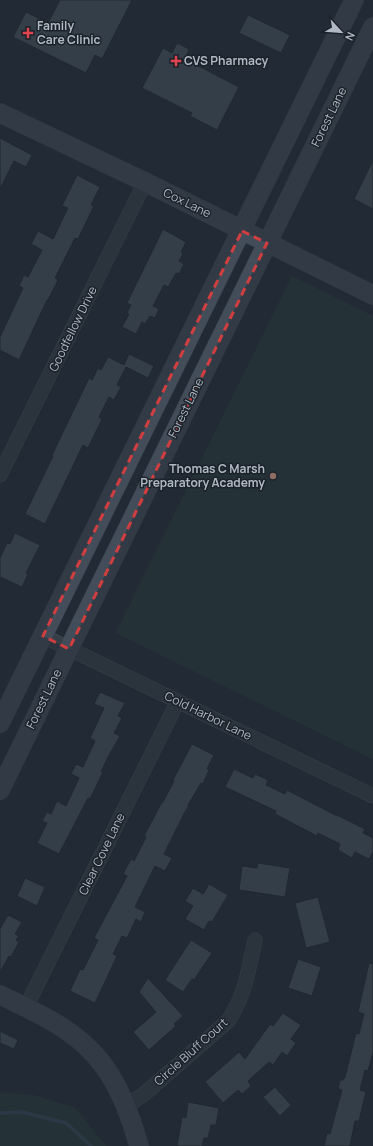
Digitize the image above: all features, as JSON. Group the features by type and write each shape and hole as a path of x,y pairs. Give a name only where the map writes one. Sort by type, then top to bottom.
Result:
{"main road":[{"path":"0,723 350,8 372,28"},
{"name":"Forest Lane","path":"0,790 372,28"},
{"name":"Cox Lane","path":"0,113 145,182 373,295"},
{"path":"0,995 46,1017 69,1032 95,1055 114,1082 125,1106 139,1146"}],"street":[{"name":"Goodfellow Drive","path":"0,475 145,182"},
{"name":"Cold Harbor Lane","path":"43,636 373,796"},
{"name":"Clear Cove Lane","path":"26,1007 178,701"},
{"name":"Circle Bluff Court","path":"125,1106 143,1095 228,1021 237,1007 244,988 255,940"}],"highlighted area":[{"path":"242,231 267,243 69,649 43,636"}],"shaded area":[{"name":"Thomas C Marsh Preparatory Academy","path":"292,276 373,316 373,759 116,633"},
{"path":"0,1093 33,1095 75,1108 106,1146 0,1146"}],"building":[{"path":"60,0 132,0 102,59 95,55 86,73 13,37 26,12 48,23"},
{"path":"248,15 290,35 281,53 239,33"},
{"name":"CVS Pharmacy","path":"177,43 189,49 185,59 239,87 217,130 190,116 192,113 142,88 163,48 172,53"},
{"path":"0,138 32,155 26,167 14,161 0,189"},
{"path":"373,160 373,209 354,199"},
{"path":"77,175 100,187 91,205 94,206 78,239 75,238 55,278 58,280 19,360 0,350 0,337 23,288 19,286 24,275 28,277 42,250 31,244 38,231 53,239 68,208 62,206"},
{"path":"163,229 186,242 181,252 183,254 179,261 184,264 179,274 176,273 168,287 164,285 153,306 159,309 155,318 150,316 145,324 142,322 136,334 122,327 129,314 127,313 131,305 127,303"},
{"path":"129,354 154,366 148,378 126,367 117,385 121,387 114,400 109,397 99,417 102,419 88,448 83,445 45,524 25,514 89,378 92,380 98,368 101,370 108,357 124,365"},
{"path":"15,533 40,545 26,573 28,574 22,587 0,577 0,558 7,543 10,544"},
{"path":"100,692 125,703 118,716 122,718 114,733 120,736 108,757 101,772 103,772 90,799 88,798 59,854 37,843 47,823 42,821 47,812 51,814 57,801 66,806 79,778 71,774 76,764 83,767 95,741 90,738 104,708 94,704"},
{"path":"192,744 214,755 207,769 209,770 203,784 201,783 188,805 189,806 164,854 172,858 165,871 155,866 135,907 145,912 141,922 136,919 127,938 122,936 113,954 117,956 95,1003 70,991 80,969 83,970 98,940 94,938 127,876 123,874 131,859 134,861 146,837 144,836"},
{"path":"234,769 253,778 255,774 268,780 266,785 285,794 287,790 365,829 363,833 373,838 373,852 369,859 355,852 352,858 338,850 340,844 318,833 317,836 275,814 276,811 225,787"},
{"path":"258,863 290,868 285,897 239,890 242,866 257,868"},
{"path":"25,878 45,887 37,906 17,896"},
{"path":"209,884 228,895 212,922 209,921 204,930 185,919 193,906 185,901 193,888 203,894"},
{"path":"318,897 330,942 306,948 295,903"},
{"path":"8,915 22,922 15,934 19,936 16,940 19,942 11,957 9,956 0,972 0,929"},
{"path":"191,940 212,953 194,980 192,979 183,992 165,980"},
{"path":"298,959 321,967 312,996 288,988"},
{"path":"369,963 373,964 373,1052 368,1071 365,1070 360,1090 366,1092 359,1121 355,1121 350,1146 324,1146 327,1133 330,1134 342,1090 338,1089 340,1080 343,1080 345,1077 356,1033 359,1034 364,1014 358,1012"},
{"path":"148,978 183,1016 174,1024 176,1026 149,1050 133,1032 156,1012 139,992"},
{"path":"283,1013 301,1025 291,1039 296,1043 287,1056 282,1052 273,1065 269,1062 248,1081 251,1086 242,1094 238,1090 223,1103 205,1082 239,1052 245,1059 270,1024 273,1026"},
{"path":"0,1031 18,1040 14,1049 0,1043"},
{"path":"275,1087 291,1105 280,1116 263,1097"},
{"path":"188,1102 219,1108 216,1125 211,1125 208,1138 204,1138 202,1146 177,1146 182,1117 186,1118"}],"waterway":[{"path":"0,1113 22,1112 66,1123 91,1146"}],"place":[{"name":"Family Care Clinic","path":"28,33"},
{"name":"CVS Pharmacy","path":"176,61"},
{"name":"Thomas C Marsh Preparatory Academy","path":"273,476"}]}
